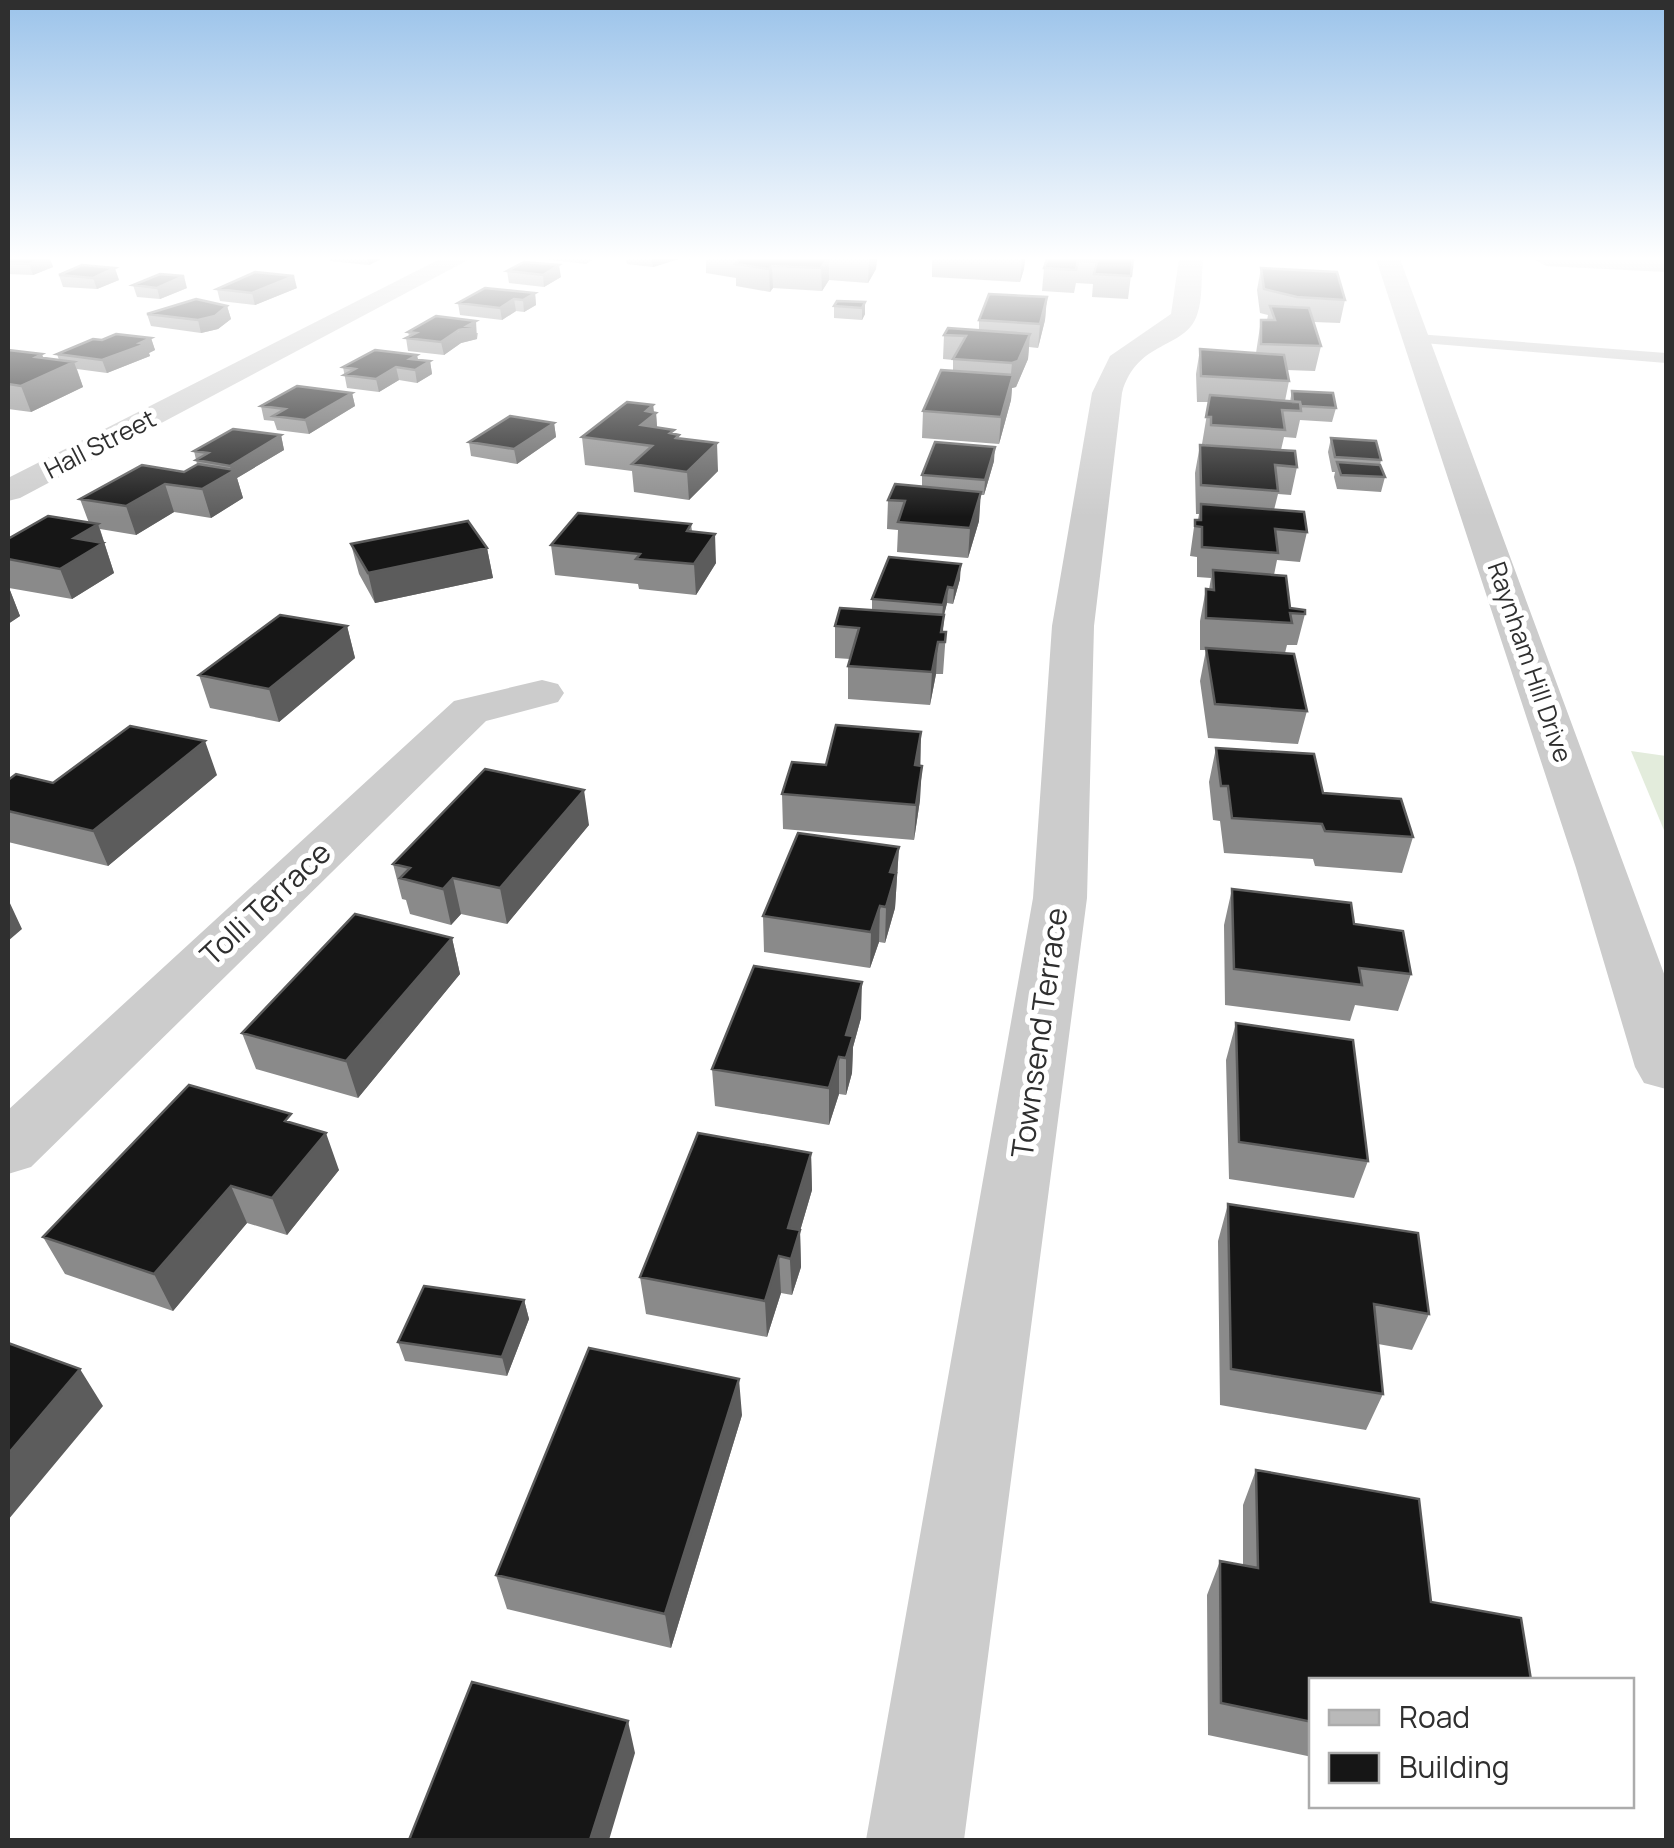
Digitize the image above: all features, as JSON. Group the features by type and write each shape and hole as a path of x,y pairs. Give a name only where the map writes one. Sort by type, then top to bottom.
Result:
{"street":[{"name":"Hall Street","path":"8,491 291,345"},
{"name":"Townsend Terrace","path":"915,1840 1060,898 1073,626 1107,393 1112,370 1122,357 1144,345"},
{"name":"Raynham Hill Drive","path":"1419,345 1602,868 1666,1067"},
{"name":"Tolli Terrace","path":"8,1149 470,711 542,694"}],"lane":[{"path":"1489,345 1666,358"}],"green space":[{"path":"1631,751 1666,756 1666,835"}],"building":[{"path":"78,345 143,345 102,360 57,354"},
{"path":"961,345 1025,345 1018,361 1012,363 953,359"},
{"path":"1200,349 1284,355 1289,381 1201,376"},
{"path":"8,350 74,362 21,386 8,384"},
{"path":"375,350 417,355 410,359 430,361 415,370 396,367 376,379 344,375 355,369 343,367"},
{"path":"941,370 1013,375 1001,417 923,411"},
{"path":"297,386 352,393 305,420 273,416 285,409 261,406"},
{"path":"1292,391 1333,393 1336,408 1301,406 1300,402 1293,402"},
{"path":"1210,395 1300,402 1301,411 1282,410 1285,430 1211,425 1211,417 1206,417"},
{"path":"627,402 653,405 646,411 656,413 641,425 674,430 670,433 679,435 676,438 717,443 687,472 632,464 652,446 582,437"},
{"path":"510,416 554,423 514,449 469,442"},
{"path":"233,429 281,435 230,466 196,460 208,453 194,451"},
{"path":"1331,438 1376,441 1381,460 1335,457"},
{"path":"935,442 995,447 985,480 922,475"},
{"path":"1200,445 1295,451 1297,467 1275,465 1278,491 1201,485"},
{"path":"1337,462 1380,465 1385,477 1341,475"},
{"path":"198,464 235,470 202,489 165,484 126,506 80,499 142,465 184,472"},
{"path":"895,484 981,492 970,528 898,522 905,501 888,500"},
{"path":"1201,504 1304,512 1307,532 1275,529 1278,553 1202,547 1202,527 1195,526 1195,520 1201,520"},
{"path":"578,513 691,524 687,531 715,534 694,564 551,545"},
{"path":"48,516 98,524 74,538 103,543 60,569 8,559 8,539"},
{"path":"468,521 487,548 368,573 351,544"},
{"path":"889,557 961,564 954,588 948,587 943,605 872,599"},
{"path":"1213,570 1286,576 1290,608 1305,610 1305,614 1290,613 1292,623 1206,618 1206,589 1214,590"},
{"path":"840,608 944,615 941,632 946,632 945,642 938,642 932,672 848,666 859,628 835,626"},
{"path":"280,615 347,626 269,689 199,675"},
{"path":"1206,648 1294,654 1307,711 1215,704"},
{"path":"836,725 921,732 915,765 922,766 916,805 782,794 792,762 826,765"},
{"path":"130,726 205,741 93,831 8,811 8,780 16,774 53,783"},
{"path":"1216,748 1314,754 1323,793 1401,799 1413,837 1325,831 1322,824 1232,818 1228,786 1221,786"},
{"path":"485,769 584,790 500,888 453,878 443,889 400,878 410,868 393,864"},
{"path":"798,833 899,847 890,872 896,873 886,907 880,906 871,932 763,916"},
{"path":"1232,889 1351,903 1354,924 1403,931 1411,974 1359,968 1362,985 1234,969"},
{"path":"355,914 452,938 346,1061 242,1033"},
{"path":"754,966 862,982 846,1035 853,1036 846,1058 839,1057 829,1088 712,1069"},
{"path":"1236,1023 1353,1040 1368,1161 1239,1142"},
{"path":"189,1085 291,1114 285,1121 326,1133 272,1198 231,1186 154,1274 43,1237"},
{"path":"698,1133 811,1153 788,1228 800,1230 791,1259 779,1256 765,1301 640,1277"},
{"path":"1228,1204 1418,1233 1429,1314 1374,1304 1383,1394 1231,1369"},
{"path":"424,1286 524,1300 502,1357 398,1342"},
{"path":"8,1343 80,1369 8,1454"},
{"path":"589,1348 739,1379 665,1614 496,1575"},
{"path":"1256,1470 1419,1499 1431,1602 1521,1618 1531,1678 1309,1678 1309,1721 1221,1703 1220,1561 1258,1568"},
{"path":"472,1682 628,1721 590,1840 409,1840"}]}
